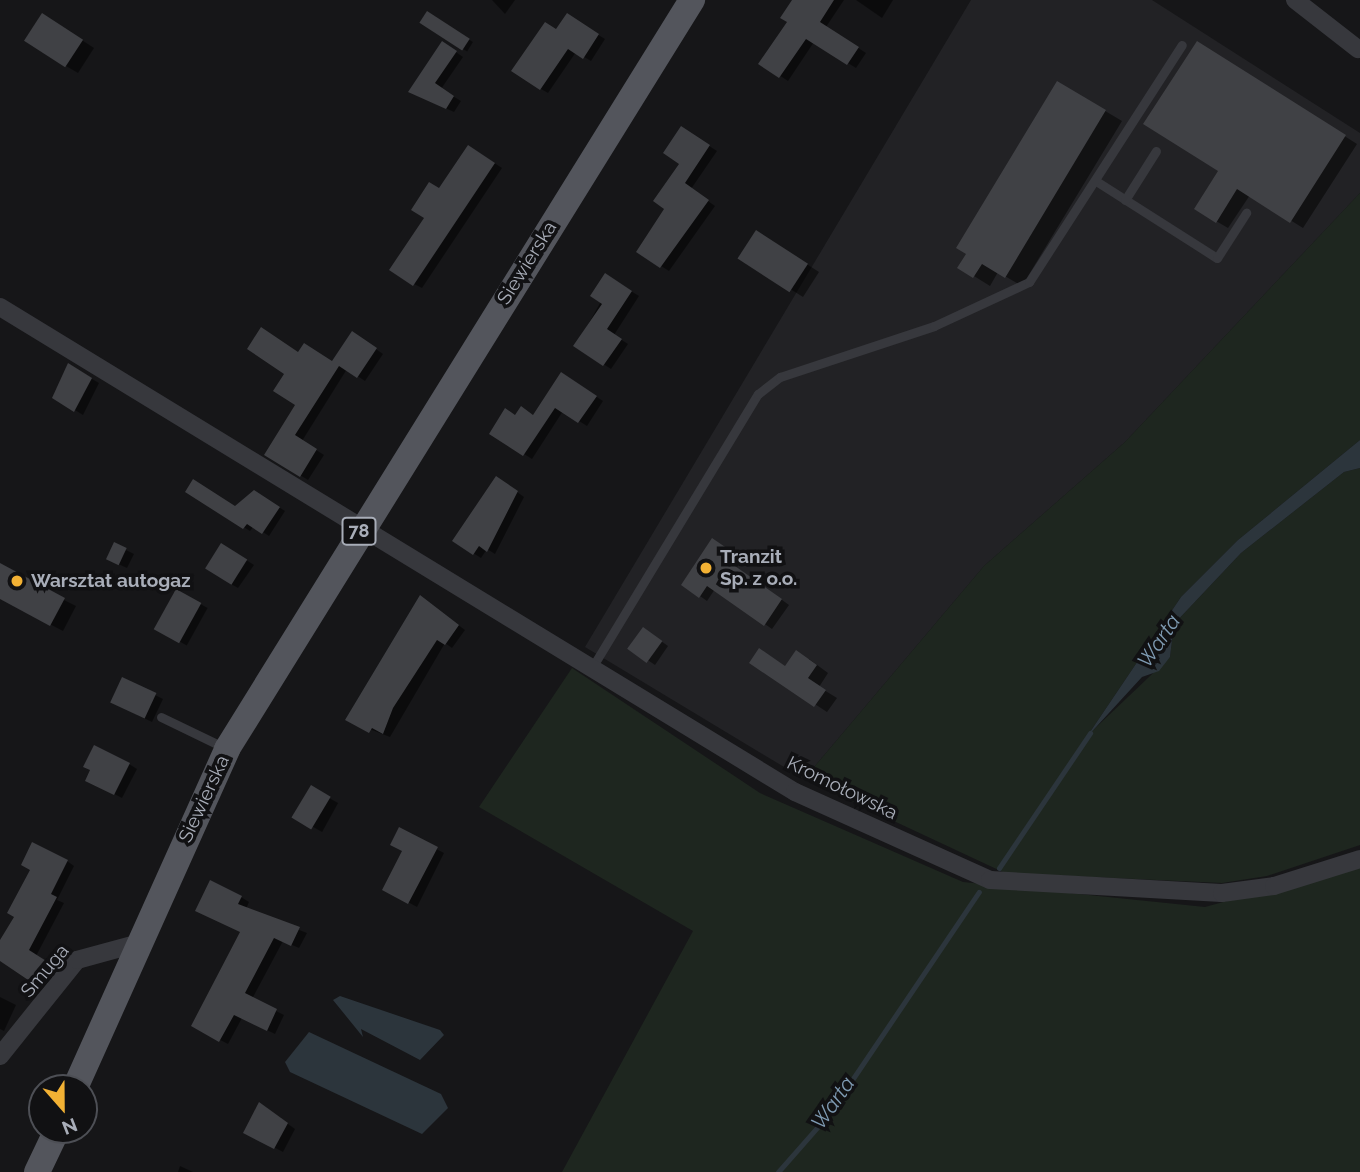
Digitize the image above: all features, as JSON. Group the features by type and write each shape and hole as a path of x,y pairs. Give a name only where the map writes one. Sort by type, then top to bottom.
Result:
{"main road":[{"name":"Siewierska","path":"81,1074 227,749 362,525 692,0"},
{"path":"37,1172 50,1144"}],"street":[{"path":"1296,0 1357,49"},
{"path":"0,307 362,525"},
{"name":"Kromołowska","path":"362,525 795,792 990,880 1222,893 1274,886 1360,859"},
{"name":"Smuga","path":"0,1056 77,960 139,943"}],"lane":[{"path":"593,666 764,387 1012,293 1036,275 1182,45"},
{"path":"1125,200 1156,151"},
{"path":"1096,181 1217,258 1246,212"},
{"path":"161,717 227,749"}],"shaded area":[{"path":"971,0 1152,0 1360,133 1360,193 1125,442 984,566 804,779 585,647"},
{"path":"1360,193 1360,440 1238,540 1181,597 1088,735 1170,657 1174,624 1241,553 1344,472 1360,468 1360,845 1267,876 1222,883 1005,873 804,779 984,566 1125,442"},
{"path":"572,668 760,793 963,882 1205,907 1360,865 1360,1172 562,1172 693,931 479,807"}],"water":[{"path":"1360,440 1360,468 1344,472 1241,553 1174,624 1170,657 1159,671 1142,677 1086,738 1181,597 1238,540"},
{"path":"340,996 440,1030 444,1035 420,1060 361,1029 363,1037 333,1000"},
{"path":"309,1032 441,1094 448,1108 422,1134 290,1072 285,1062"}],"building":[{"path":"792,0 834,0 820,22 859,47 847,65 806,39 779,78 758,64 787,22 780,18"},
{"path":"427,11 470,39 462,51 419,23"},
{"path":"42,13 83,40 65,67 24,41"},
{"path":"567,13 599,34 583,59 568,49 540,90 511,71 545,22 556,29"},
{"path":"442,41 457,51 435,83 454,96 446,109 408,92"},
{"path":"1197,41 1346,135 1290,223 1237,189 1216,223 1194,209 1218,171 1143,124"},
{"path":"1057,81 1106,110 1005,278 982,264 973,278 957,268 966,254 956,248"},
{"path":"681,126 710,145 685,183 709,200 660,268 636,252 664,209 653,201 679,164 663,153"},
{"path":"468,145 495,163 413,286 389,270 424,218 411,210 429,182 439,188"},
{"path":"756,230 808,264 789,292 737,259"},
{"path":"605,273 632,291 607,329 622,339 603,366 573,346 602,304 590,296"},
{"path":"261,327 298,352 304,343 332,361 352,331 377,348 357,378 339,366 295,435 317,449 300,477 264,455 295,405 273,391 284,374 247,349"},
{"path":"68,363 92,378 74,412 52,398"},
{"path":"561,372 597,396 578,423 555,408 523,456 489,434 505,408 515,415 521,406 533,415"},
{"path":"496,476 518,491 487,552 479,546 473,555 452,541"},
{"path":"193,479 235,506 254,490 280,507 262,534 247,524 243,529 185,492"},
{"path":"712,538 731,551 725,559 782,599 764,626 707,586 699,598 681,585"},
{"path":"114,542 127,548 119,565 106,559"},
{"path":"221,543 247,559 231,585 205,568"},
{"name":"Warsztat autogaz","path":"0,563 65,598 50,626 0,599"},
{"path":"176,589 201,603 179,643 154,629"},
{"path":"420,595 459,625 445,645 437,640 393,708 383,734 372,728 369,733 345,720"},
{"path":"643,627 662,641 647,663 627,649"},
{"path":"759,648 785,666 796,650 817,665 808,678 826,690 814,707 749,663"},
{"path":"122,677 156,693 145,718 110,702"},
{"path":"94,745 130,763 114,795 85,781 90,770 83,767"},
{"path":"311,785 331,797 311,829 291,818"},
{"path":"399,827 438,847 408,904 382,890 402,851 390,845"},
{"path":"32,842 68,860 51,894 57,897 29,950 54,966 40,988 0,961 0,940 14,917 7,913 30,870 21,865"},
{"path":"210,880 242,896 238,904 300,927 291,946 274,938 245,993 277,1009 267,1031 234,1015 219,1042 191,1026 240,932 195,911"},
{"path":"259,1102 288,1123 274,1149 243,1133"}],"waterway":[{"name":"Warta","path":"999,868 1090,733"},
{"name":"Warta","path":"778,1172 829,1114 979,892"}],"place":[{"name":"Tranzit Sp. z o.o.","path":"706,568"},
{"name":"Warsztat autogaz","path":"17,581"}]}
